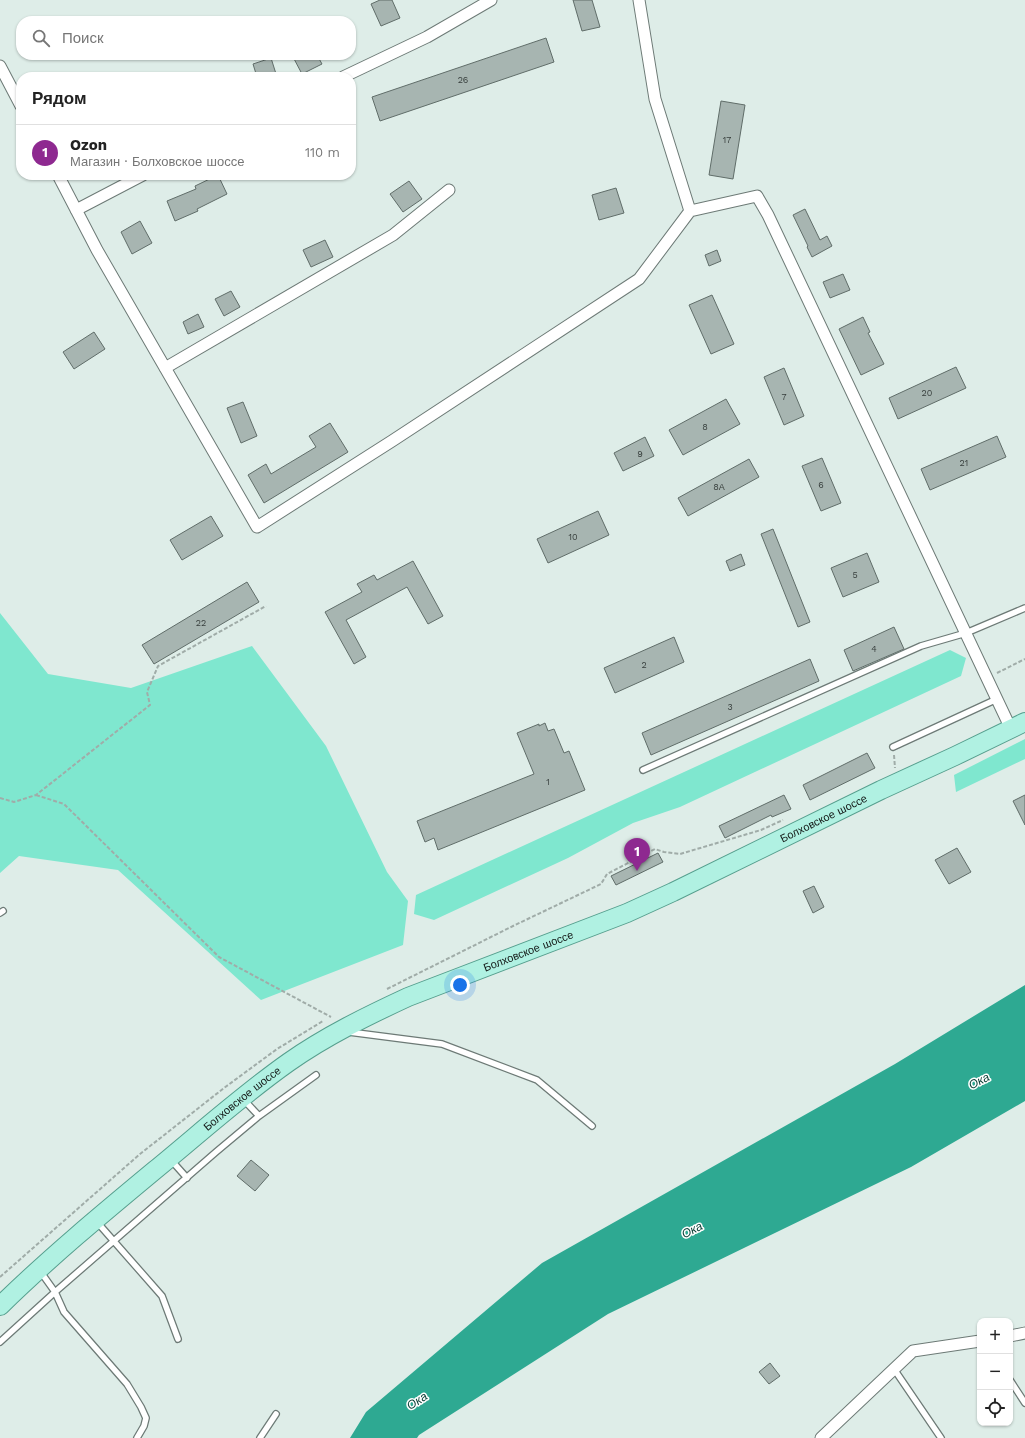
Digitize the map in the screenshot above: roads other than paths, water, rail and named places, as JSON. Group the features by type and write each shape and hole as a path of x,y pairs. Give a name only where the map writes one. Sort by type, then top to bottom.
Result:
{"main road":[{"name":"Болховское шоссе","path":"0,1306 96,1220 243,1098 336,1024 374,1013 408,997 541,948 627,913 881,790 1018,726"}],"street":[{"path":"354,72 427,37 491,0"},
{"path":"639,0 655,99 690,212"},
{"path":"0,66 16,96"},
{"path":"61,180 97,250 257,527 392,441 639,279 690,212 756,196 768,215 997,699 1018,726"},
{"path":"76,210 133,180"},
{"path":"165,368 393,235 449,190"},
{"path":"1013,1336 1025,1334"},
{"path":"825,1437 913,1351 977,1341"}],"lane":[{"path":"643,770 921,646 966,633 1025,608"},
{"path":"893,747 997,699"},
{"path":"336,1024 442,1044 537,1080 592,1126"},
{"path":"0,1342 259,1116 316,1075"},
{"path":"243,1098 259,1116"},
{"path":"170,1158 187,1178"},
{"path":"96,1220 162,1296 178,1339"},
{"path":"39,1270 56,1292 64,1312 126,1384 141,1407 146,1418 144,1426 137,1438"},
{"path":"894,1369 941,1438"},
{"path":"1013,1385 1025,1403"},
{"path":"260,1438 276,1414"}],"water":[{"name":"Ока","path":"1025,985 1025,1101 911,1167 608,1314 419,1435 417,1438 350,1438 366,1412 542,1263 895,1064"}],"place":[{"name":"Ozon","path":"637,871"}]}
